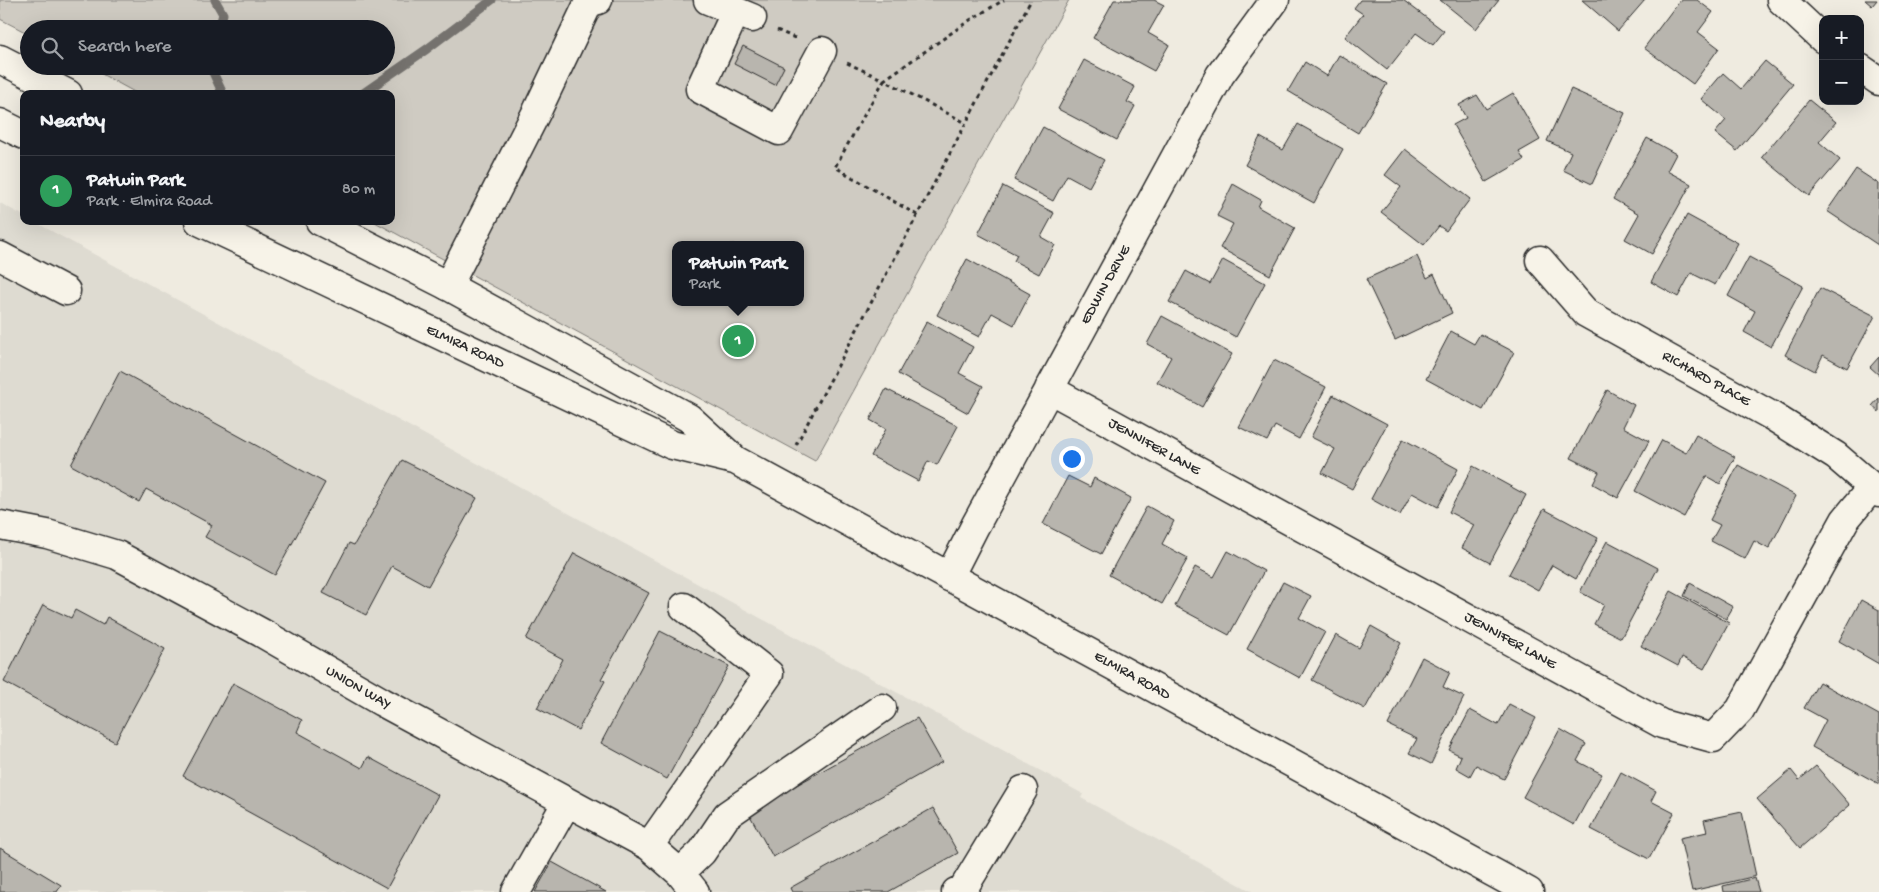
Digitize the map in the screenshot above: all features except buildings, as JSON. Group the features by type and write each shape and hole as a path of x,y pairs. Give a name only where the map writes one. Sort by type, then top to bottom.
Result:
{"street":[{"path":"448,286 537,111 589,2 598,0"},
{"path":"708,0 744,15 700,89 778,131 822,51"},
{"name":"EDWIN DRIVE","path":"949,577 1220,75 1275,0"},
{"path":"1781,0 1819,35"},
{"path":"0,59 20,69"},
{"path":"1864,71 1879,81"},
{"path":"31,75 60,90"},
{"path":"0,122 20,133"},
{"name":"ELMIRA ROAD","path":"207,225 672,445 735,460"},
{"name":"ELMIRA ROAD","path":"328,225 448,286 689,418 735,460 1529,892"},
{"path":"0,256 66,292"},
{"name":"RICHARD PLACE","path":"1540,260 1586,313 1772,416 1836,456 1875,490"},
{"name":"JENNIFER LANE","path":"1050,390 1662,724 1713,738 1740,710 1844,520 1875,490"},
{"name":"UNION WAY","path":"0,525 47,534 117,555 262,633 382,702 649,846 687,882"},
{"path":"649,846 769,674 684,607"},
{"path":"687,882 702,852 727,815 882,708"},
{"path":"956,892 964,889 1023,790"},
{"path":"516,892 567,802"}],"path":[{"path":"918,215 835,168 884,80 970,20 1004,0"},
{"path":"796,445 1031,0"},
{"path":"744,15 884,80 966,123"}],"shaded area":[{"path":"0,0 1069,0 815,461 380,225 395,225 395,90 131,90 103,75 395,75 395,20 20,20 20,29 0,19"},
{"path":"0,203 20,214 20,225 40,225 1083,794 1081,798 1253,892 0,892"}],"waterway":[{"path":"215,0 223,14 221,20"},
{"path":"395,71 492,0"},
{"path":"214,75 221,90"},
{"path":"368,90 389,75"}],"place":[{"name":"Patwin Park","path":"738,341"}]}
